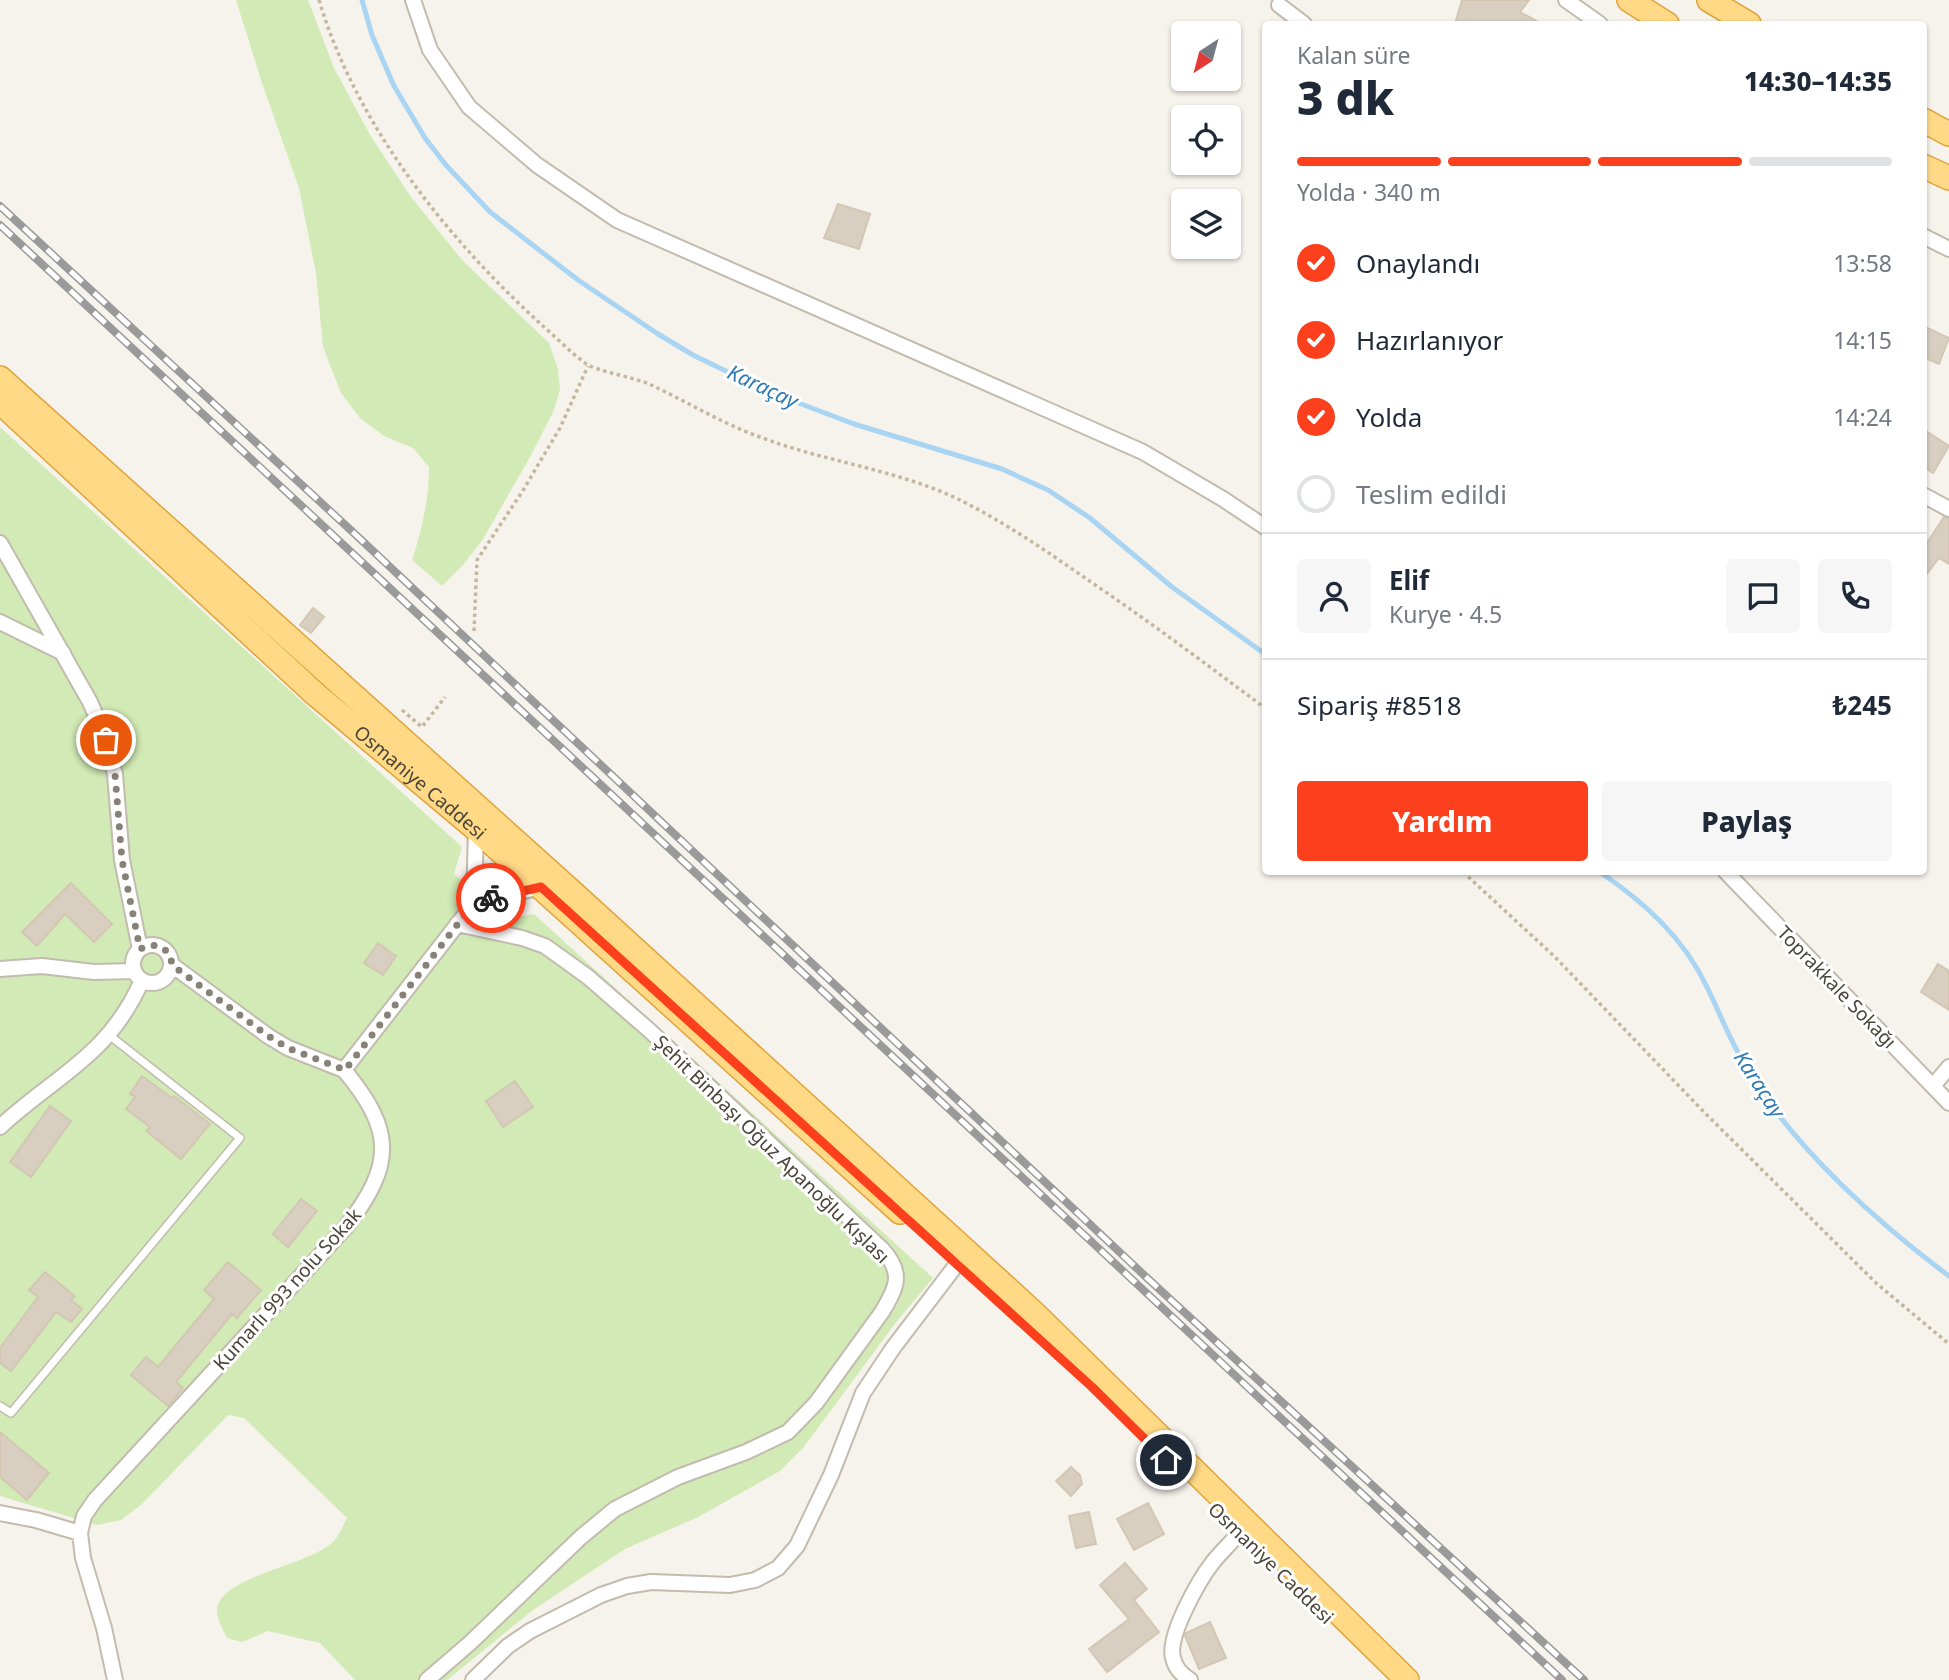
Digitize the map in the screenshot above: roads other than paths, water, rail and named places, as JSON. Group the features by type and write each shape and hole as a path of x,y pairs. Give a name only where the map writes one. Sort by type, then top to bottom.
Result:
{"highway":[{"path":"1629,0 1662,21"},
{"path":"1709,0 1744,21"},
{"path":"1927,122 1949,134"},
{"path":"1927,168 1949,178"},
{"path":"0,378 562,883 1034,1313 1407,1680"},
{"name":"Osmaniye Caddesi","path":"0,402 314,693 477,829 1111,1405 1391,1680"}],"street":[{"path":"413,0 430,50 468,107 537,165 617,220 1143,452 1262,525"},
{"path":"1566,0 1596,21"},
{"path":"1279,5 1300,21"},
{"path":"1927,238 1949,249"},
{"path":"1927,497 1949,509"},
{"path":"0,543 90,702 110,753 115,774 122,860 140,949"},
{"path":"0,622 63,653"},
{"path":"172,965 268,1036 288,1048 345,1070 474,903 477,829"},
{"name":"Toprakkale Sokağı","path":"1729,875 1949,1103"},
{"path":"474,903 541,887"},
{"name":"Şehit Binbaşı Oğuz Apanoğlu Kışlası","path":"427,1680 470,1643 581,1537 615,1510 678,1477 746,1452 788,1432 816,1404 875,1322 892,1296 897,1275 894,1264 882,1249 650,1031 588,977 545,947 522,938 457,924"},
{"path":"0,969 42,965 138,976 148,983 161,982 170,972 172,965 163,948 151,945 140,949 134,959 138,976 132,1003 109,1035 74,1069 34,1097 0,1127"},
{"path":"1933,1086 1949,1067"},
{"name":"Kumarlı 993 nolu Sokak","path":"80,1533 84,1516 95,1500 346,1227 376,1183 382,1165 379,1127 360,1090 345,1070"},
{"path":"472,1680 508,1646 530,1631 601,1595 627,1586 652,1582 730,1586 755,1580 778,1568 797,1546 831,1475 863,1393 893,1348 957,1264"},
{"path":"0,1513 80,1533 83,1558 104,1628 115,1680"},
{"path":"1189,1680 1172,1657 1173,1644 1198,1586 1212,1564 1239,1533"}],"lane":[{"path":"0,1406 11,1413 240,1138 109,1035"}],"waterway":[{"name":"Karaçay","path":"362,0 372,35 394,86 425,138 445,164 490,212 578,280 693,355 767,391 854,424 1002,469 1048,490 1090,518 1172,587 1262,652"},
{"name":"Karaçay","path":"1604,875 1661,922 1686,952 1707,987 1745,1066 1771,1105 1816,1159 1868,1210 1949,1276"}],"railway":[{"path":"0,206 356,535 1145,1276 1584,1680"},
{"path":"0,225 1562,1680"}]}
